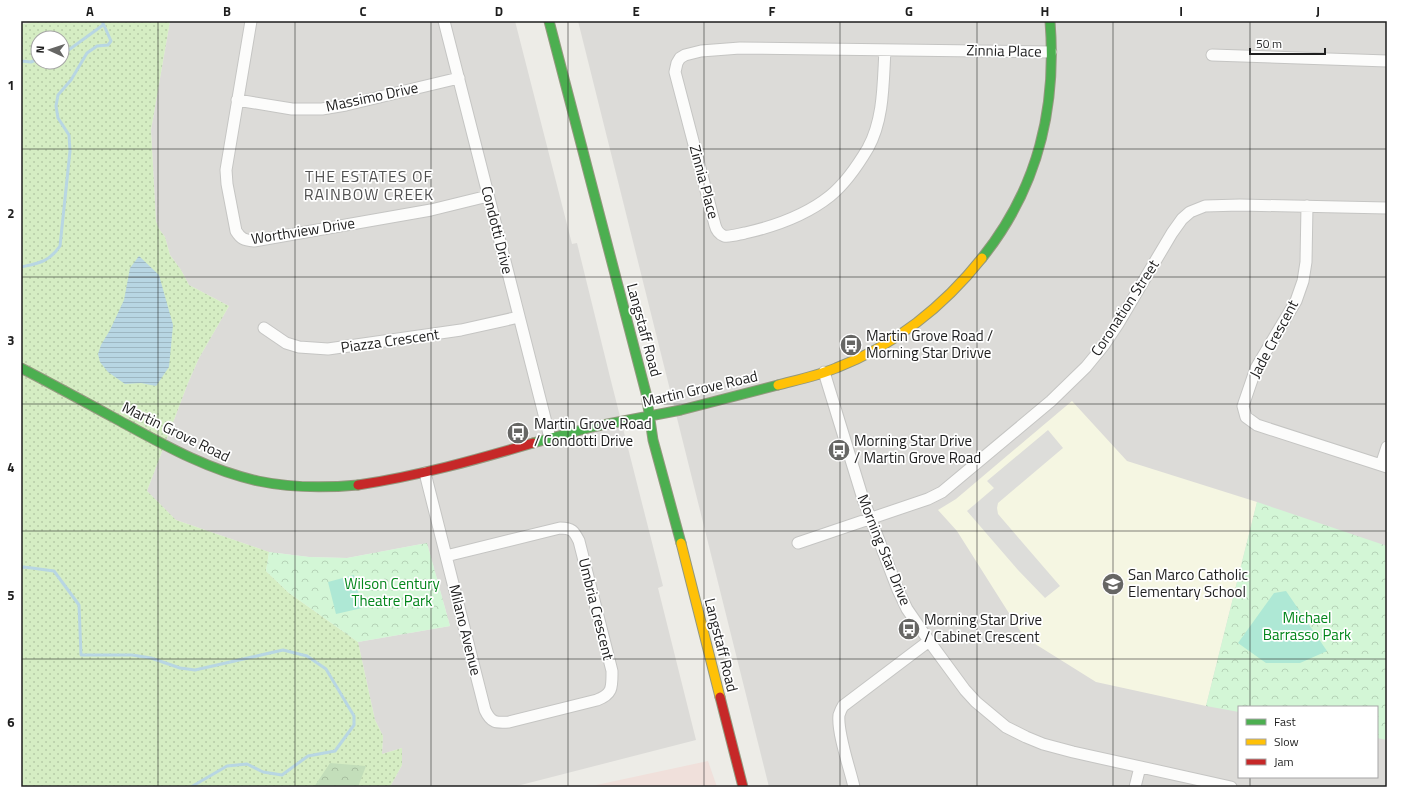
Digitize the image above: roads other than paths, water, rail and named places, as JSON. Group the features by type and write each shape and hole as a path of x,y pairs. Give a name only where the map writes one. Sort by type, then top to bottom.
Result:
{"street":[{"name":"Worthview Drive","path":"251,21 226,170 226,184 236,231 244,240 254,241 431,210 488,196"},
{"name":"Condotti Drive","path":"444,21 550,438"},
{"name":"Langstaff Road","path":"549,21 604,237 615,271 646,393 653,440 743,787"},
{"name":"Martin Grove Road","path":"21,368 202,463 251,480 287,485 335,487 366,484 425,473 550,438 625,420 687,408 800,380 824,372 843,365 882,346 934,310 978,264 1010,218 1023,192 1041,143 1050,91 1050,21"},
{"name":"Zinnia Place","path":"885,50 881,103 875,130 869,146 859,163 846,179 831,195 809,211 795,218 766,228 737,235 724,236 720,234 715,225 675,72 680,58 701,51 740,48 1051,52"},
{"path":"1212,55 1387,61"},
{"name":"Massimo Drive","path":"237,100 292,109 322,109 346,105 459,78"},
{"name":"Coronation Street","path":"798,543 928,499 942,492 1051,401 1073,381 1104,345 1172,233 1190,212 1205,206 1240,205 1387,208"},
{"name":"Jade Crescent","path":"1307,206 1306,262 1303,281 1296,301 1256,368 1243,406 1246,417 1257,425 1384,466"},
{"name":"Piazza Crescent","path":"264,328 286,343 300,347 328,349 461,330 519,317"},
{"name":"Morning Star Drive","path":"824,372 863,499 898,590 907,609 929,641 965,690 976,702 998,721 1016,732 1053,747 1231,787"},
{"path":"1384,466 1387,447"},
{"name":"Milano Avenue","path":"425,473 488,717"},
{"name":"Umbria Crescent","path":"446,556 560,528 568,528 575,533 579,541 612,671 611,690 606,696 597,700 509,722 494,722 488,717"},
{"path":"854,787 841,735 839,713 843,706 929,641"},
{"path":"1135,787 1140,767"}],"water":[{"path":"139,256 159,275 173,325 169,367 156,386 141,383 125,384 108,372 100,362 98,354 101,345 124,300 130,268"}],"waterway":[{"path":"21,267 48,259 60,246 70,151 69,135 58,118 56,106 58,95 71,80 87,53 97,46 108,45 111,41 102,21"},
{"path":"70,49 103,25"},
{"path":"21,61 30,62"},
{"path":"21,568 24,567 54,571 79,605 81,655 132,655 151,658 180,668 195,670 283,650 307,656 326,669 354,716 354,725 335,751 308,756 282,775 263,772 247,764 227,766 191,787"}],"place":[{"name":"Martin Grove Road / Morning Star Drivve","path":"851,345"},
{"name":"Martin Grove Road / Condotti Drive","path":"518,433"},
{"name":"Morning Star Drive / Martin Grove Road","path":"839,450"},
{"name":"San Marco Catholic Elementary School","path":"1113,584"},
{"name":"Morning Star Drive / Cabinet Crescent","path":"909,629"}],"district":[{"name":"THE ESTATES OF RAINBOW CREEK","path":"369,185"}],"park label":[{"name":"Wilson Century Theatre Park","path":"392,592"},
{"name":"Michael Barrasso Park","path":"1307,626"}]}
